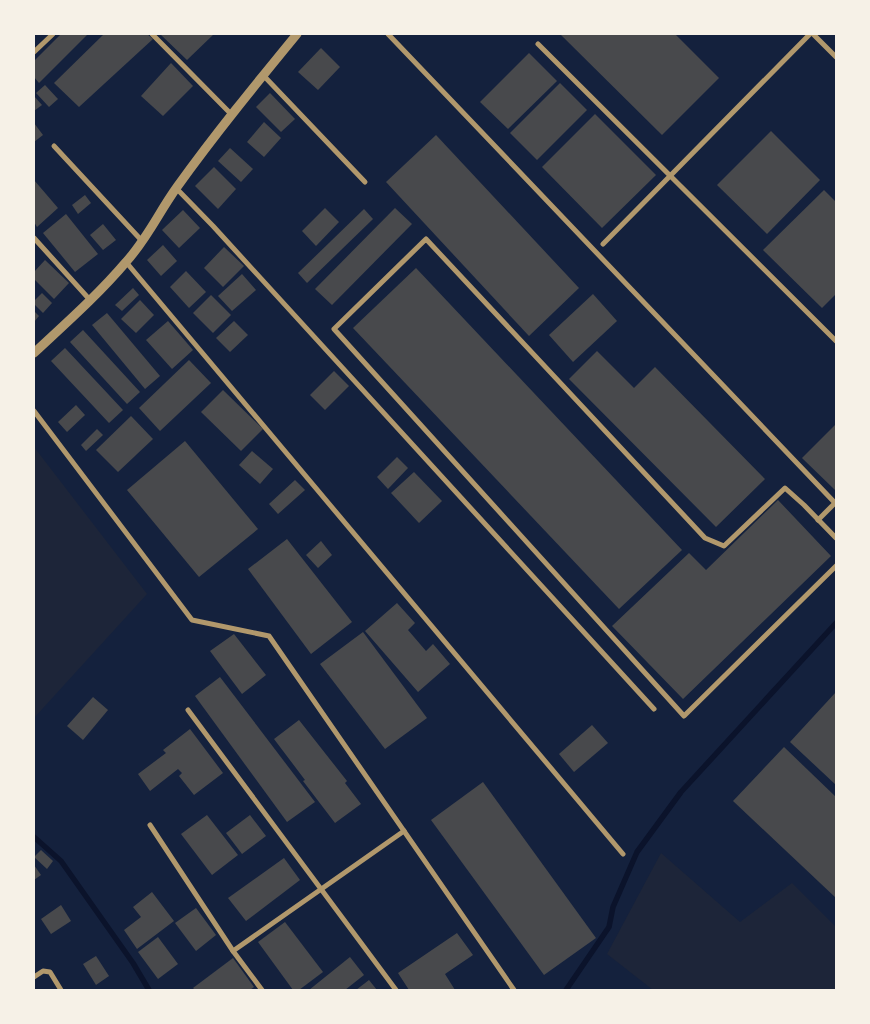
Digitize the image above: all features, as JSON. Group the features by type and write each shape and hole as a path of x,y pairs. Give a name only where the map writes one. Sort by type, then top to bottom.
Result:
{"street":[{"path":"34,52 51,34"},
{"path":"152,34 231,114"},
{"path":"34,353 90,300 143,242 176,188 231,114 297,34"},
{"path":"388,34 836,503 818,520"},
{"path":"603,244 812,34 836,57"},
{"path":"538,44 836,341"},
{"path":"263,75 365,182"},
{"path":"54,146 143,242"},
{"path":"176,188 213,226 654,709"},
{"path":"34,238 90,300"},
{"path":"836,538 785,488 724,546 705,538 426,239 334,329 684,716 836,566"},
{"path":"126,262 623,854"},
{"path":"34,411 192,620 269,636 514,990"},
{"path":"188,710 396,990"},
{"path":"150,825 233,951 262,990"},
{"path":"233,951 404,830"},
{"path":"34,977 42,971 50,972 61,990"}],"shaded area":[{"path":"34,447 147,594 34,718"},
{"path":"661,853 740,922 792,883 836,927 836,990 653,990 607,954"}],"building":[{"path":"61,34 88,34 39,83 34,77 34,61"},
{"path":"104,34 147,34 153,39 79,107 54,83"},
{"path":"160,34 214,34 187,60"},
{"path":"560,34 675,34 719,78 662,135"},
{"path":"321,48 340,67 318,90 298,72"},
{"path":"529,53 557,81 508,129 480,102"},
{"path":"171,63 193,86 163,116 141,96"},
{"path":"560,83 587,110 537,160 510,133"},
{"path":"45,85 58,99 49,107 36,93"},
{"path":"270,93 295,119 281,132 256,107"},
{"path":"34,96 42,105 34,111"},
{"path":"595,114 656,175 602,228 542,167"},
{"path":"264,122 281,138 264,157 247,142"},
{"path":"34,123 43,135 34,142"},
{"path":"771,131 820,180 767,234 717,185"},
{"path":"436,135 579,288 529,336 386,182"},
{"path":"230,148 253,169 241,182 218,161"},
{"path":"214,167 236,189 218,209 195,186"},
{"path":"34,180 58,208 37,227 34,222"},
{"path":"824,190 836,202 836,294 822,308 763,250"},
{"path":"85,195 91,203 78,214 72,205"},
{"path":"325,208 339,222 316,246 302,231"},
{"path":"395,208 412,224 332,305 315,289"},
{"path":"364,209 373,219 307,283 298,273"},
{"path":"183,210 200,228 179,248 162,230"},
{"path":"66,214 98,254 75,272 43,233"},
{"path":"103,224 116,240 103,250 90,235"},
{"path":"163,245 177,261 161,276 147,260"},
{"path":"224,247 244,266 223,287 204,268"},
{"path":"45,260 69,283 54,299 34,279 34,272"},
{"path":"416,268 682,550 619,609 353,328"},
{"path":"186,271 206,292 189,308 170,287"},
{"path":"242,274 256,290 232,311 218,296"},
{"path":"133,288 139,295 122,311 115,305"},
{"path":"42,293 52,303 43,313 34,304 34,301"},
{"path":"593,294 617,321 573,362 549,335"},
{"path":"211,295 231,315 213,333 193,313"},
{"path":"140,300 154,315 136,333 121,319"},
{"path":"34,311 39,316 34,322"},
{"path":"107,313 160,376 145,389 92,325"},
{"path":"168,321 193,350 172,369 146,340"},
{"path":"234,321 248,335 230,352 216,338"},
{"path":"83,330 140,392 127,404 70,342"},
{"path":"65,348 123,410 109,423 51,361"},
{"path":"597,351 634,388 655,367 765,479 716,527 569,379"},
{"path":"189,360 211,383 160,431 139,408"},
{"path":"334,371 349,386 325,410 310,395"},
{"path":"223,390 263,429 241,451 201,412"},
{"path":"76,405 85,415 67,432 58,422"},
{"path":"131,416 153,439 118,472 96,450"},
{"path":"836,424 836,491 802,458"},
{"path":"97,429 103,435 86,451 81,445"},
{"path":"185,441 258,529 199,577 127,490"},
{"path":"252,451 273,469 260,484 239,465"},
{"path":"397,457 408,468 388,489 377,477"},
{"path":"414,472 442,501 419,523 391,493"},
{"path":"295,480 305,490 278,514 269,504"},
{"path":"778,500 831,556 683,699 612,626 689,553 706,570"},
{"path":"287,539 352,622 311,654 248,569"},
{"path":"321,541 332,555 318,568 306,555"},
{"path":"397,603 415,623 408,630 426,651 433,644 450,664 418,692 365,631"},
{"path":"363,632 427,718 385,749 320,664"},
{"path":"234,634 266,675 242,694 210,651"},
{"path":"220,677 315,802 287,822 195,696"},
{"path":"836,692 836,785 790,742"},
{"path":"93,697 108,710 83,740 67,726"},
{"path":"299,720 347,781 345,783 361,804 335,823 274,739"},
{"path":"592,725 608,743 574,772 559,754"},
{"path":"190,729 223,773 194,795 179,776 182,773 178,769 150,791 138,774 166,753 163,750"},
{"path":"784,747 836,797 836,898 733,801"},
{"path":"483,782 596,938 544,975 431,820"},
{"path":"207,815 238,855 212,875 181,834"},
{"path":"250,815 266,836 242,854 226,833"},
{"path":"41,850 53,861 47,869 34,857"},
{"path":"284,858 300,880 246,921 228,898"},
{"path":"34,865 41,875 34,880"},
{"path":"152,892 174,921 137,949 124,930 141,917 133,907"},
{"path":"61,905 71,921 51,934 41,919"},
{"path":"196,908 216,935 196,951 175,923"},
{"path":"285,922 323,972 299,990 293,990 258,942"},
{"path":"457,933 473,955 445,974 455,990 409,990 398,973"},
{"path":"158,937 178,964 158,979 138,952"},
{"path":"96,956 109,976 96,985 83,964"},
{"path":"350,957 364,975 345,990 309,990"},
{"path":"233,958 254,987 250,990 195,990 193,988"},
{"path":"369,980 377,990 356,990"}],"waterway":[{"path":"566,990 609,927 613,907 637,852 681,792 836,623"},
{"path":"34,837 61,861 133,963 149,990"}]}
